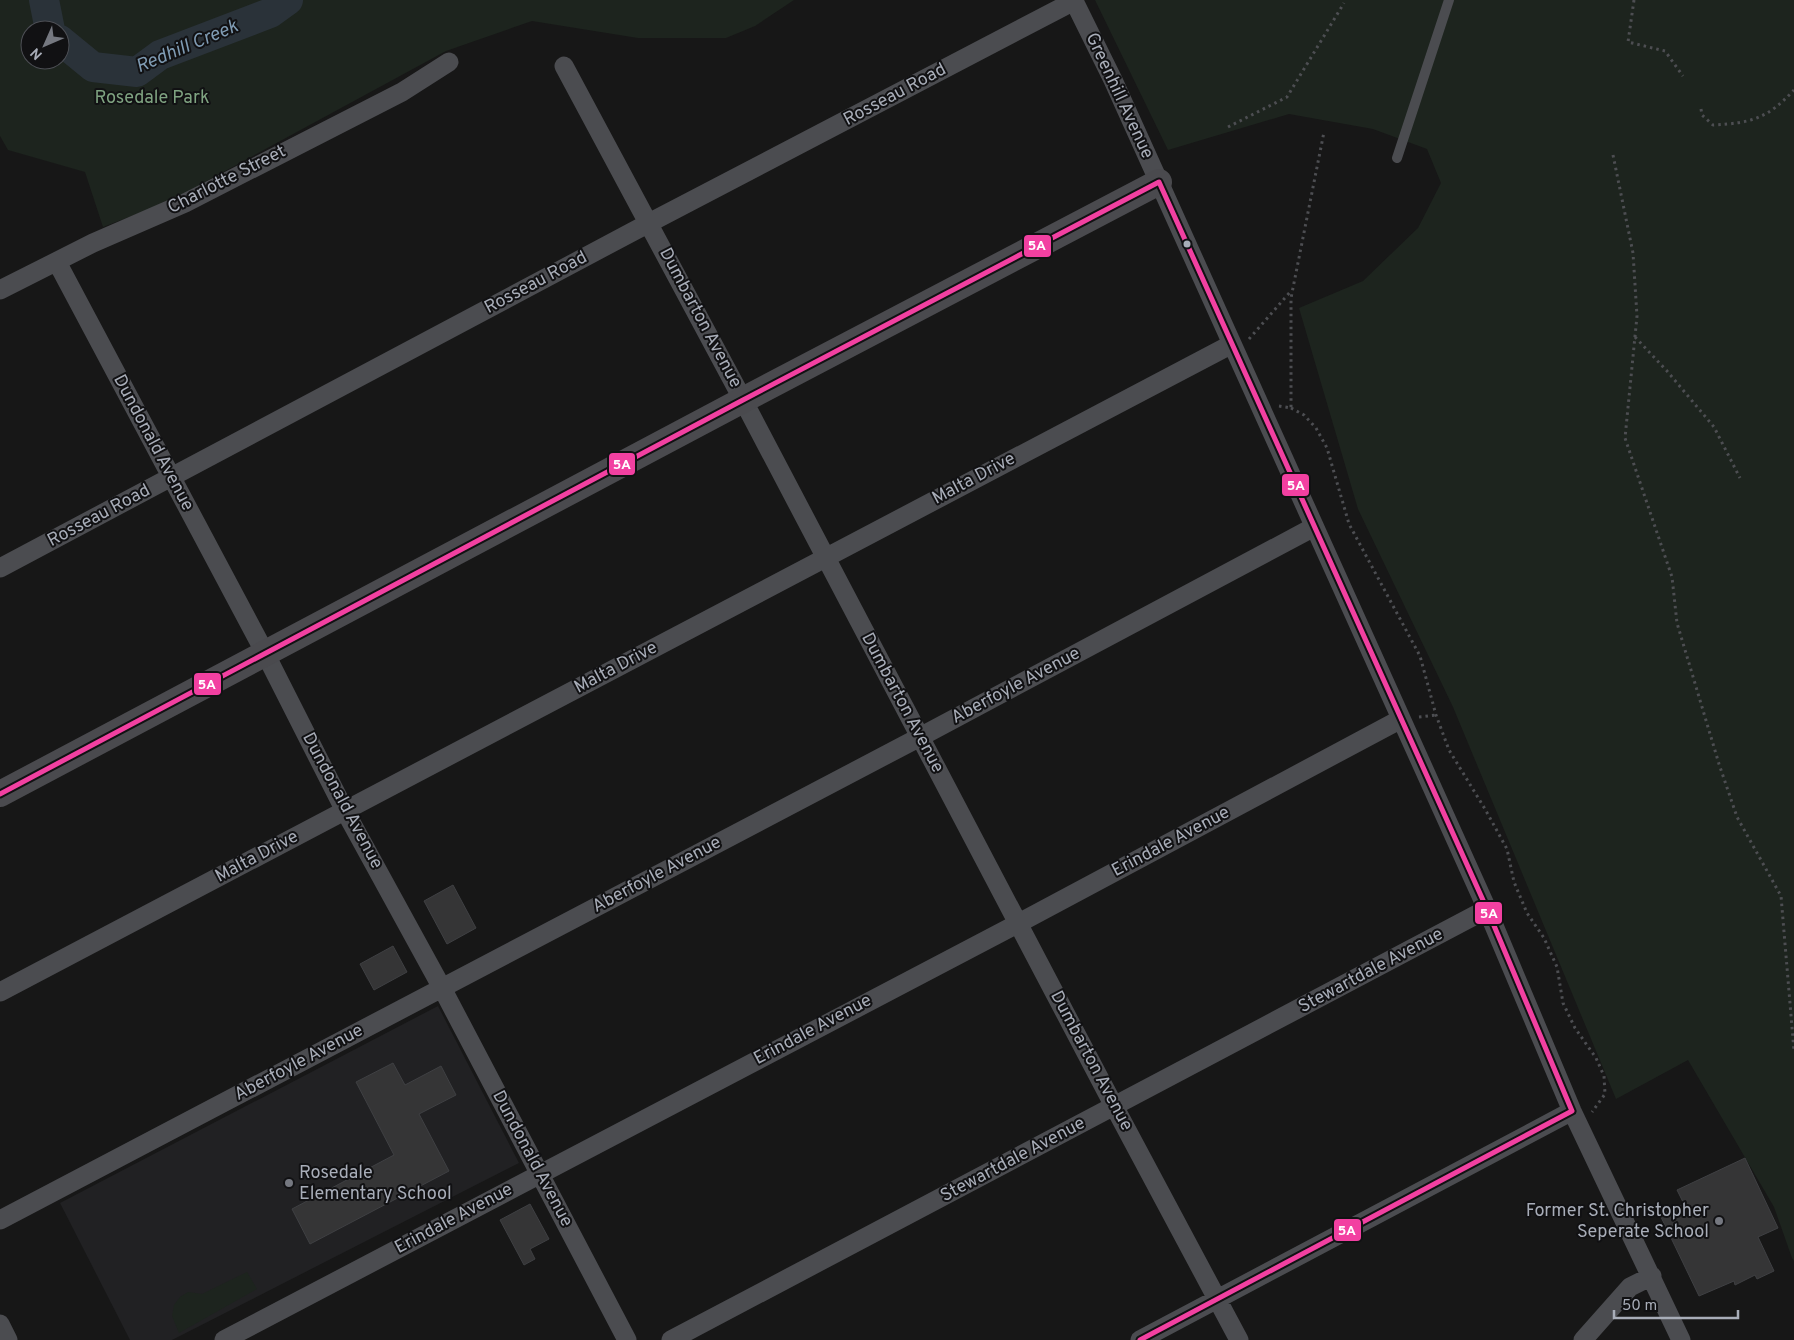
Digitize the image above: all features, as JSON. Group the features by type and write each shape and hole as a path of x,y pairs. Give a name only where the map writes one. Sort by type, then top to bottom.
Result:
{"street":[{"name":"Greenhill Avenue","path":"1074,1 1113,80 1159,182 1239,343 1314,527 1487,909 1572,1111 1681,1340"},
{"name":"Rosseau Road","path":"0,568 649,223 1074,1"},
{"name":"Charlotte Street","path":"0,290 93,243 185,203 402,92 449,62"},
{"name":"Dumbarton Avenue","path":"564,66 743,400 1114,1106 1240,1340"},
{"path":"0,794 1159,182"},
{"name":"Dundonald Avenue","path":"57,262 265,653 345,811 442,988 627,1340"},
{"name":"Malta Drive","path":"0,992 826,557 1239,343"},
{"name":"Aberfoyle Avenue","path":"0,1220 920,737 1314,527"},
{"name":"Erindale Avenue","path":"224,1340 1401,719"},
{"name":"Stewartdale Avenue","path":"671,1340 1487,909"},
{"path":"1140,1340 1572,1111"},
{"path":"1583,1340 1630,1287 1652,1276"},
{"path":"0,1324 8,1340"}],"lane":[{"path":"1397,158 1449,0"}],"path":[{"path":"1634,0 1628,42 1665,51 1682,76"},
{"path":"1228,127 1287,97 1344,2"},
{"path":"1701,109 1702,115 1713,125 1750,121 1770,112 1794,90"},
{"path":"1291,408 1291,298 1324,132"},
{"path":"1613,155 1633,253 1637,316 1625,438 1672,577 1677,623 1725,782 1737,817 1781,896 1794,1051"},
{"path":"1239,343 1293,290"},
{"path":"1635,337 1667,371 1714,427 1740,478"},
{"path":"1276,405 1291,408 1304,415 1316,428 1327,448 1349,524 1420,656 1436,715 1449,750 1507,849 1514,882 1527,913 1544,938 1557,967 1563,1003 1575,1028 1596,1058 1604,1076 1605,1094 1592,1112"}],"shaded area":[{"name":"Rosedale Elementary School","path":"438,1006 519,1163 172,1340 130,1340 60,1203"}],"green space":[{"name":"Rosedale Park","path":"0,0 794,0 755,26 726,38 638,38 532,21 446,51 168,202 103,227 85,172 8,150 0,136"},
{"path":"1095,0 1794,0 1794,1261 1774,1207 1688,1060 1616,1099 1453,707 1358,509 1299,308 1363,281 1418,228 1441,183 1427,149 1373,129 1289,114 1168,150"},
{"path":"247,1272 257,1289 179,1333 172,1316 174,1305 180,1297 188,1292 202,1294"}],"building":[{"path":"453,885 476,928 447,944 424,901"},
{"path":"393,946 407,972 374,990 360,964"},
{"path":"393,1063 405,1085 441,1066 456,1095 419,1114 449,1171 310,1244 292,1209 394,1155 356,1082"},
{"name":"Former St. Christopher Seperate School","path":"1745,1158 1778,1228 1758,1237 1774,1271 1757,1279 1755,1275 1735,1285 1734,1281 1699,1296 1660,1215 1684,1204 1677,1190"},
{"path":"530,1204 549,1239 530,1249 535,1259 524,1265 500,1220"}],"waterway":[{"name":"Redhill Creek","path":"44,0 48,20"},
{"name":"Redhill Creek","path":"70,48 93,67 137,72 160,55 270,13 288,0"}],"transit line":[{"name":"5A","path":"0,794 1159,182 1487,909 1572,1111 1140,1340"}],"place":[{"name":"Rosedale Elementary School","path":"289,1183"},
{"name":"Former St. Christopher Seperate School","path":"1719,1221"}]}
